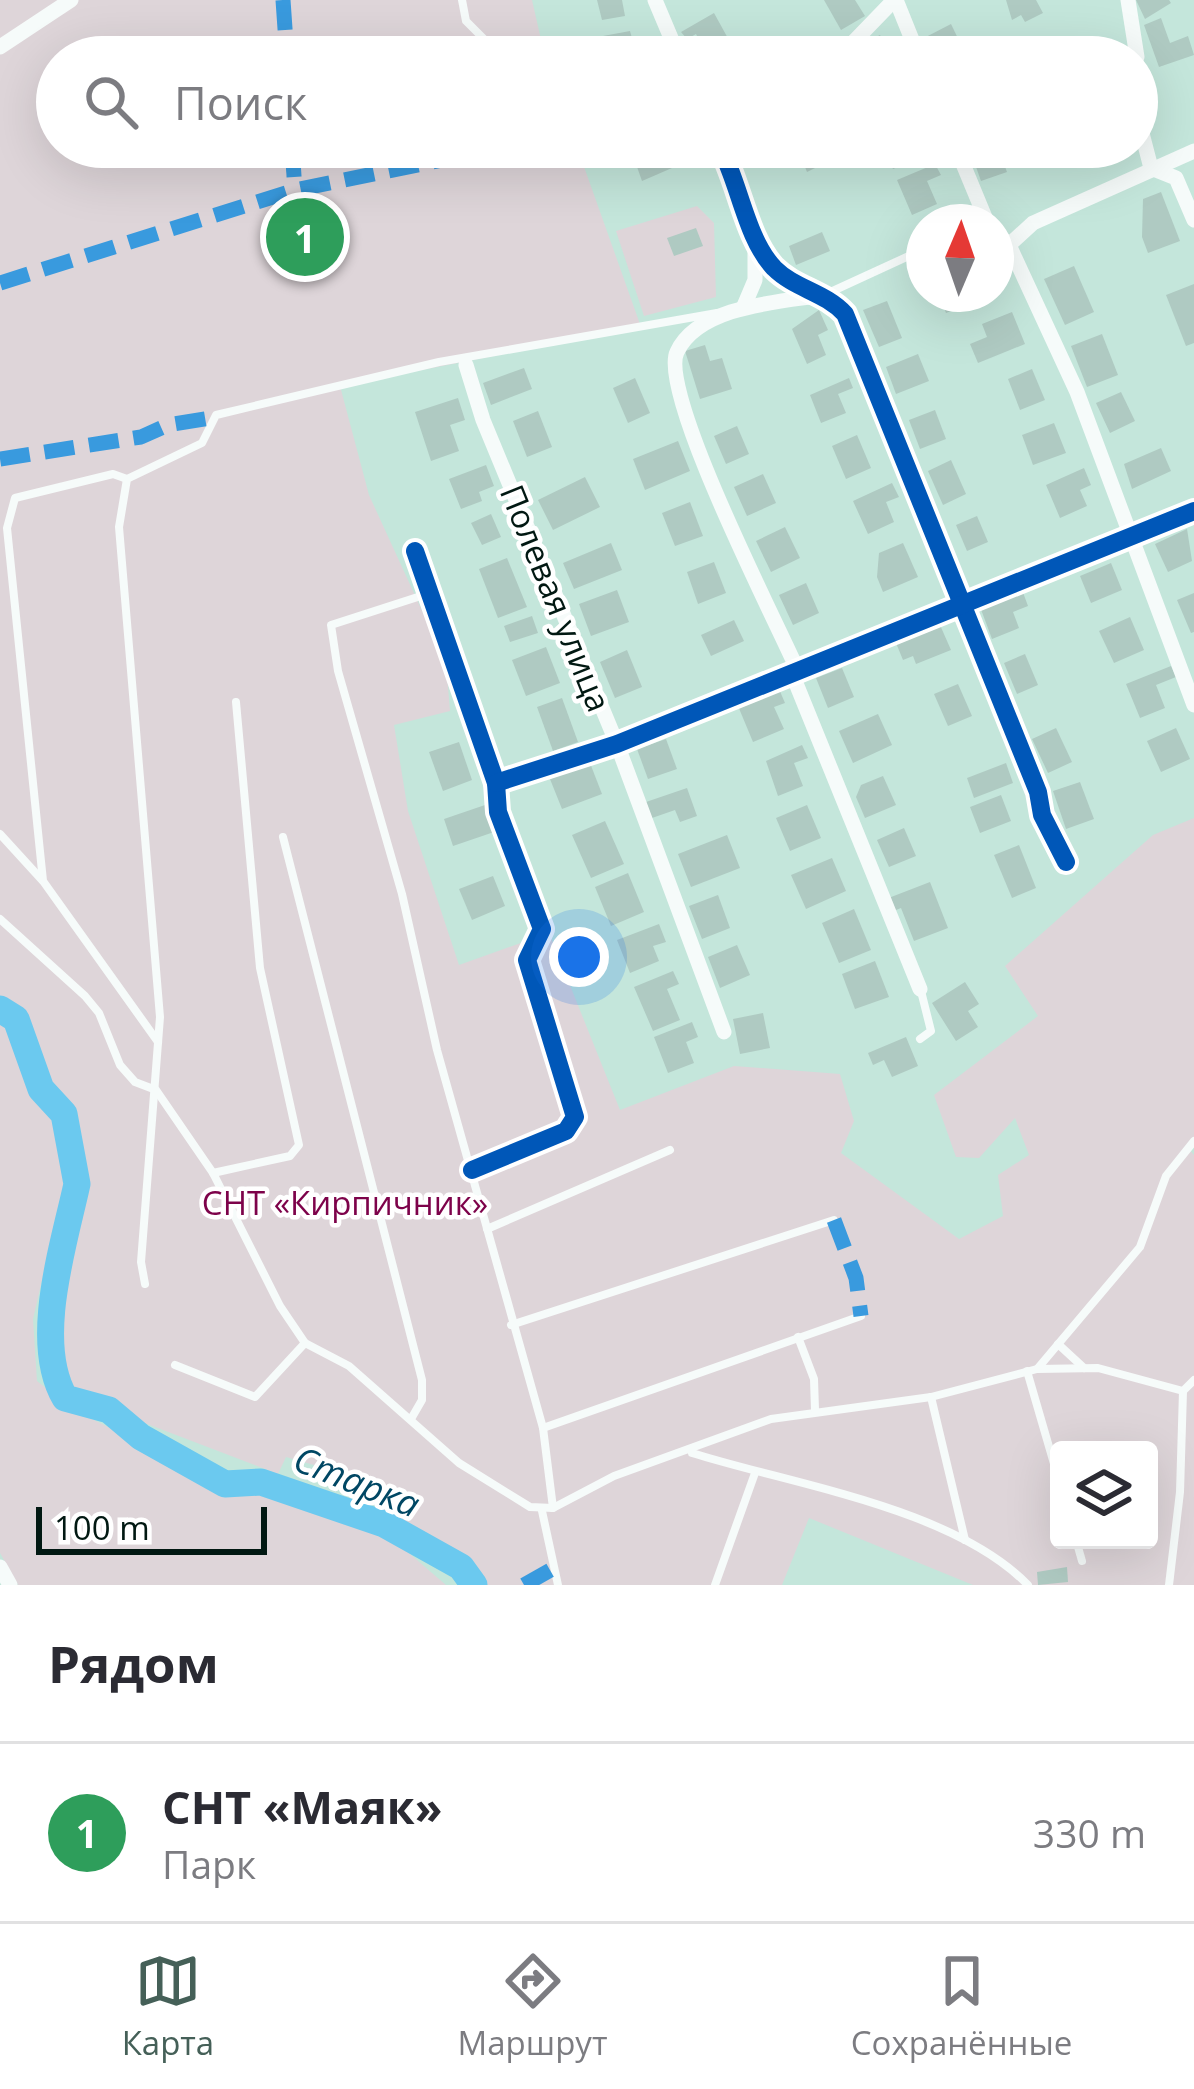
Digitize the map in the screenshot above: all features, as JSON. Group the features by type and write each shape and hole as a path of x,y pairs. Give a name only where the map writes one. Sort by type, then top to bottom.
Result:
{"street":[{"path":"0,47 71,0"},
{"path":"655,0 670,36"},
{"path":"860,36 895,0 910,36"},
{"path":"1128,0 1134,36"},
{"path":"1158,165 1194,151"},
{"path":"734,168 755,244 755,280 744,306"},
{"path":"965,168 980,204"},
{"path":"1014,240 1033,223 1151,168 1176,178 1194,220"},
{"path":"755,244 790,281 822,296 845,314 1038,792 1042,814 1066,862"},
{"path":"1014,256 1077,392 1194,705"},
{"path":"822,296 744,306 724,314 681,344 674,358 679,392 728,526 794,670 920,989"},
{"name":"Полевая улица","path":"465,362 483,420 617,744 724,1032"},
{"path":"496,783 617,744 1194,511"},
{"path":"415,551 496,783 498,812 542,929 527,960 575,1123 531,1148 472,1170"},
{"path":"0,1567 10,1585"}],"lane":[{"path":"462,0 466,21 481,36"},
{"path":"822,296 906,257"},
{"path":"0,498 113,474 127,479 202,443 216,415 704,312 724,314"},
{"path":"127,479 119,527 149,849 158,1042 141,1262 145,1284"},
{"path":"15,498 7,528 43,881"},
{"path":"430,593 332,625 338,671 511,1325 543,1428 553,1508"},
{"path":"213,1174 290,1156 299,1145 260,968 236,702"},
{"path":"0,834 43,881 158,1042"},
{"path":"283,837 422,1380 422,1400 411,1419"},
{"path":"0,919 85,996 99,1013 120,1065 135,1082 156,1090 213,1174 280,1306 305,1343 349,1366 499,1492 542,1511 614,1476 691,1452 771,1419 815,1410 931,1397 1032,1370 1085,1369 1183,1390"},
{"path":"920,989 931,1019 931,1030 920,1039"},
{"path":"1032,1370 1140,1247 1166,1176 1194,1141"},
{"path":"488,1229 670,1150"},
{"path":"511,1325 834,1220"},
{"path":"543,1428 861,1316"},
{"path":"798,1337 814,1379 815,1410"},
{"path":"175,1365 255,1396 305,1343"},
{"path":"1058,1344 1085,1369"},
{"path":"1032,1370 1050,1444"},
{"path":"1169,1585 1180,1492 1183,1390 1194,1380"},
{"path":"931,1397 965,1540"},
{"path":"691,1452 899,1515 965,1540 1028,1585"},
{"path":"715,1585 755,1473"},
{"path":"542,1511 558,1585"},
{"path":"1079,1549 1082,1561"}],"green space":[{"name":"СНТ «Кирпичник»","path":"0,0 532,0 540,36 36,36 36,168 584,168 641,327 340,386 369,495 446,663 450,711 394,725 408,811 459,965 549,933 620,1110 734,1066 840,1074 854,1121 841,1153 959,1239 1003,1216 998,1175 1029,1155 1015,1118 979,1158 956,1157 934,1095 1038,1016 1005,966 1153,835 1194,818 1194,1138 1186,1146 1194,1155 1194,1585 973,1585 809,1518 782,1585 460,1585 342,1473 286,1457 278,1474 142,1422 141,1437 108,1410 65,1398 51,1349 51,1322 77,1184 64,1114 41,1089 16,1019 0,1009"},
{"path":"697,206 714,223 716,297 644,316 616,231"},
{"path":"0,1012 13,1021 37,1089 61,1116 69,1139 68,1169 33,1319 37,1381 74,1410 172,1459 222,1492 261,1489 389,1536 446,1585 18,1585 0,1553"}],"building":[{"path":"597,0 622,0 625,16 602,20"},
{"path":"824,0 855,0 865,16 841,30"},
{"path":"1006,0 1036,0 1043,13 1025,22 1021,15 1012,20"},
{"path":"1136,0 1169,0 1171,3 1145,19"},
{"path":"714,13 727,36 684,36 681,32"},
{"path":"1161,18 1170,43 1188,36 1194,55 1159,67 1158,36 1148,36 1144,25"},
{"path":"951,24 957,36 928,36"},
{"path":"637,168 672,168 642,181"},
{"path":"937,168 941,175 927,181 937,204 907,204 897,180"},
{"path":"976,168 1006,168 1007,172 981,181"},
{"path":"1161,192 1180,241 1148,253 1142,237 1143,199"},
{"path":"696,228 703,246 674,256 667,238"},
{"path":"822,232 830,251 796,265 789,246"},
{"path":"1074,266 1094,312 1065,325 1044,279"},
{"path":"1194,284 1194,343 1186,346 1166,295"},
{"path":"887,301 902,338 879,347 863,310"},
{"path":"819,310 828,330 818,335 826,355 807,364 792,329"},
{"path":"1012,312 1025,344 978,363 970,344 987,337 982,324"},
{"path":"1102,334 1118,375 1087,387 1071,346"},
{"path":"705,345 710,361 722,358 732,389 700,399 685,351"},
{"path":"918,354 929,381 896,394 886,367"},
{"path":"524,368 532,389 491,405 483,383"},
{"path":"1032,369 1045,400 1020,410 1008,379"},
{"path":"635,378 650,413 628,423 613,388"},
{"path":"849,378 853,388 838,394 846,413 821,423 810,395"},
{"path":"1121,392 1135,421 1110,433 1096,403"},
{"path":"458,398 465,420 450,425 459,451 431,461 415,412"},
{"path":"935,410 946,439 920,449 909,420"},
{"path":"538,411 552,447 527,457 513,421"},
{"path":"1054,423 1066,453 1033,465 1022,435"},
{"path":"737,426 749,454 726,464 714,436"},
{"path":"857,435 871,468 846,479 832,446"},
{"path":"678,441 690,471 645,490 633,459"},
{"path":"1161,448 1171,471 1132,489 1124,464"},
{"path":"951,460 966,494 943,505 928,471"},
{"path":"486,465 494,486 479,492 482,501 461,509 449,479"},
{"path":"1084,468 1091,485 1080,490 1087,506 1060,518 1046,485"},
{"path":"763,474 776,503 747,516 734,487"},
{"path":"585,477 600,507 553,530 538,500"},
{"path":"892,483 899,497 886,502 894,522 868,534 853,501"},
{"path":"690,502 703,536 675,546 662,513"},
{"path":"491,514 501,537 482,545 471,523"},
{"path":"977,516 988,542 967,551 956,525"},
{"path":"785,527 800,558 771,572 756,541"},
{"path":"1187,529 1192,561 1168,572 1155,544"},
{"path":"611,543 622,570 574,589 563,563"},
{"path":"903,543 918,577 883,592 877,577 879,553"},
{"path":"507,558 527,607 498,618 479,569"},
{"path":"714,562 726,593 698,604 687,572"},
{"path":"1111,563 1122,590 1091,603 1080,576"},
{"path":"806,583 819,613 793,625 779,595"},
{"path":"1021,587 1028,606 1013,612 1019,628 992,639 979,604"},
{"path":"617,590 629,622 591,636 579,604"},
{"path":"1194,593 1194,632 1191,633 1177,600"},
{"path":"532,616 538,633 510,642 504,626"},
{"path":"1130,617 1144,650 1114,663 1099,631"},
{"path":"734,620 744,641 711,656 701,635"},
{"path":"940,625 951,650 916,664 913,656 903,660 896,643"},
{"path":"546,647 560,683 526,696 512,660"},
{"path":"627,650 642,687 615,698 600,662"},
{"path":"1025,654 1038,685 1017,694 1004,663"},
{"path":"1171,666 1176,677 1156,685 1165,708 1140,718 1126,684"},
{"path":"842,668 854,697 828,708 816,678"},
{"path":"958,684 972,716 948,726 934,694"},
{"path":"779,689 785,703 774,707 784,729 753,742 738,706"},
{"path":"562,698 578,742 553,751 537,707"},
{"path":"878,714 892,745 853,763 839,731"},
{"path":"1056,728 1072,762 1048,773 1032,739"},
{"path":"1176,728 1190,759 1161,772 1147,741"},
{"path":"666,739 677,769 648,779 637,749"},
{"path":"459,742 472,780 443,791 429,752"},
{"path":"802,745 808,758 794,763 803,786 778,796 766,761"},
{"path":"590,763 602,794 562,809 550,779"},
{"path":"1006,763 1013,783 974,798 967,778"},
{"path":"883,776 896,805 865,818 856,797 861,785"},
{"path":"1080,782 1094,819 1066,829 1053,791"},
{"path":"687,788 697,816 680,822 675,810 652,818 646,802"},
{"path":"1001,795 1011,821 980,833 970,807"},
{"path":"485,805 494,832 453,846 444,819"},
{"path":"807,805 821,838 790,851 776,818"},
{"path":"605,821 624,864 591,878 572,835"},
{"path":"904,828 916,856 889,867 877,840"},
{"path":"727,835 740,868 691,887 678,854"},
{"path":"1019,845 1036,888 1012,898 994,855"},
{"path":"832,858 846,891 806,909 791,875"},
{"path":"628,873 644,912 611,926 595,887"},
{"path":"493,876 505,906 472,920 459,889"},
{"path":"930,882 948,928 914,941 901,908 891,912 886,899"},
{"path":"718,895 730,928 702,939 689,906"},
{"path":"854,909 871,950 839,963 822,923"},
{"path":"659,924 666,942 653,946 659,961 630,973 617,940"},
{"path":"737,945 750,975 720,988 708,957"},
{"path":"875,961 889,997 855,1009 842,974"},
{"path":"673,971 679,984 667,989 680,1020 653,1031 634,987"},
{"path":"965,982 979,1004 968,1011 978,1027 956,1041 932,1003"},
{"path":"763,1013 770,1048 740,1054 733,1019"},
{"path":"692,1022 698,1037 686,1042 694,1063 668,1073 654,1037"},
{"path":"906,1037 918,1066 892,1077 884,1060 873,1065 868,1053"},
{"path":"1067,1567 1068,1582 1038,1585 1037,1572"}],"waterway":[{"name":"Старка","path":"0,1009 16,1019 41,1089 64,1114 77,1184 51,1322 51,1349 65,1398 109,1410 141,1437 225,1484 261,1482 384,1524 461,1567 474,1585"}],"marked path":[{"path":"283,0 286,36"},
{"path":"293,168 295,190"},
{"path":"0,283 295,190 402,168"},
{"path":"0,459 141,437 168,425 210,418"},
{"path":"834,1220 856,1278 861,1316"},
{"path":"524,1585 554,1568"}],"cycle path":[{"path":"729,168 764,256 782,275 845,314 1038,792 1042,815 1066,862"},
{"path":"496,783 617,744 1194,511"},
{"path":"415,551 496,783 498,812 542,929 527,960 575,1117 566,1131 472,1170"}],"place":[{"name":"СНТ «Маяк»","path":"305,237"}]}
